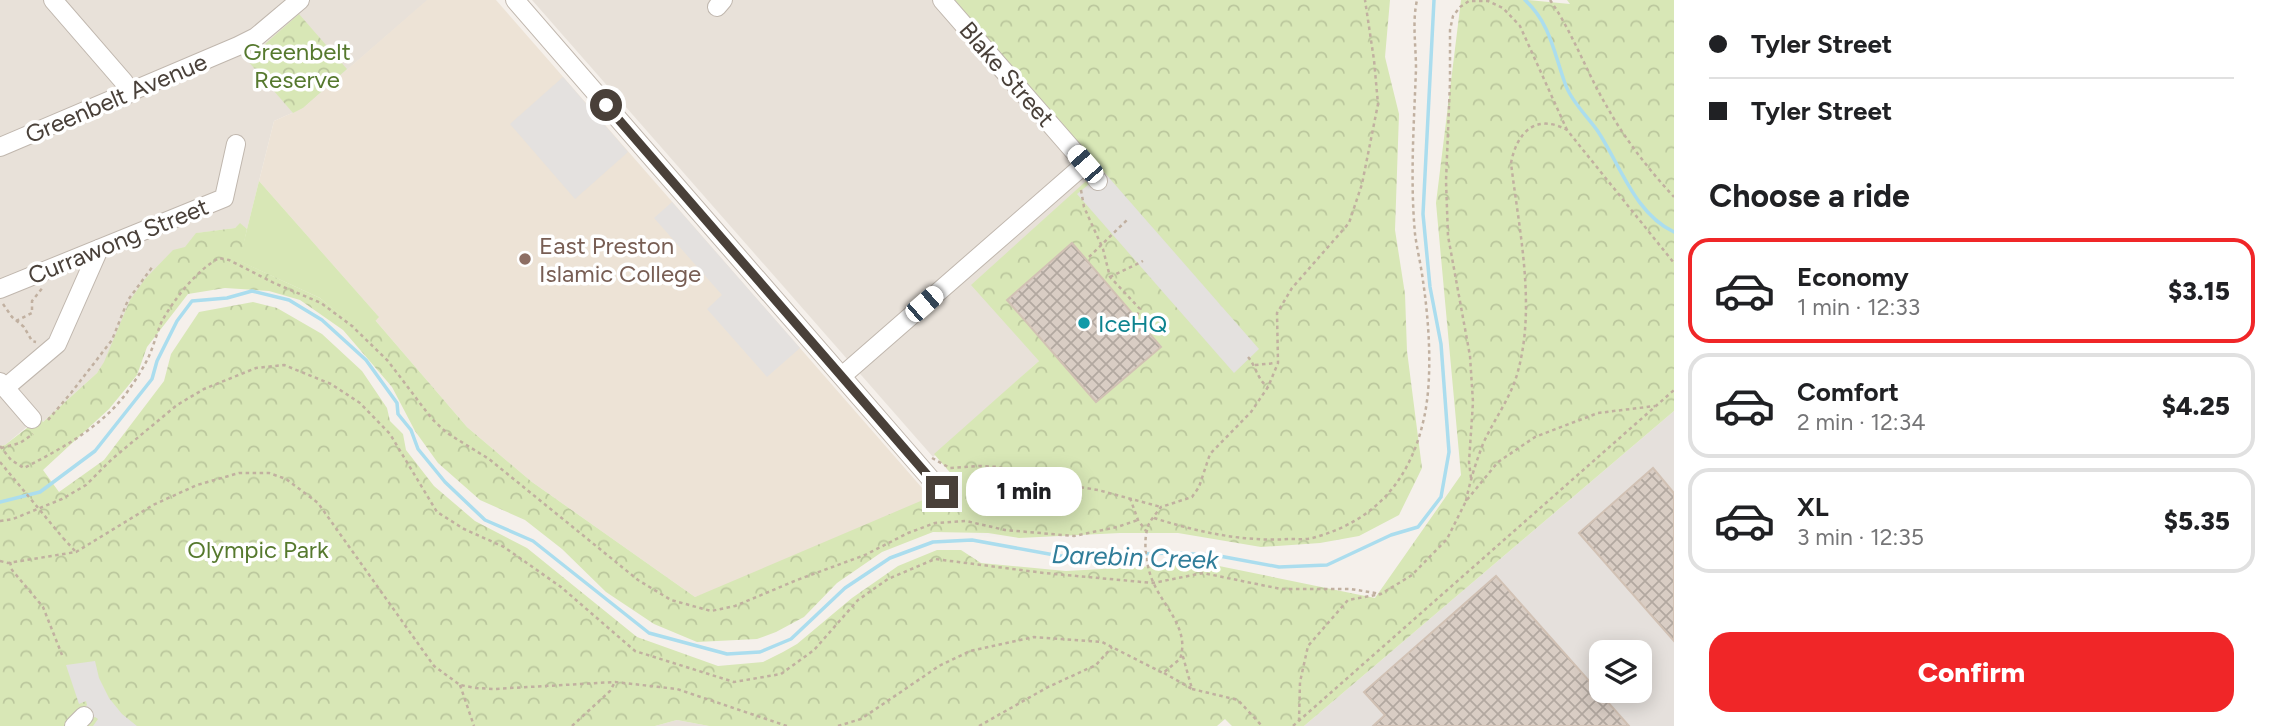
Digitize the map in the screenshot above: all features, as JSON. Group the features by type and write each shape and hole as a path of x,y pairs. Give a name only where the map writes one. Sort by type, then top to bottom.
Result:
{"street":[{"path":"53,0 124,82 128,94"},
{"name":"Greenbelt Avenue","path":"0,147 256,37 280,6 300,0"},
{"path":"515,0 942,492"},
{"name":"Blake Street","path":"942,0 1098,181"},
{"name":"Currawong Street","path":"0,289 224,198 236,144"},
{"path":"842,376 1085,164"},
{"path":"40,423 3,385 57,344 99,249"}],"path":[{"path":"921,466 933,457 950,468 999,467 1042,481 1130,498 1161,507 1192,497 1199,488 1210,454 1251,412 1268,387 1278,363 1278,313 1292,288 1349,223 1362,184 1378,104 1365,0"},
{"path":"1154,518 1214,535 1271,540 1314,538 1356,521 1381,504 1402,475 1416,447 1427,391 1427,312 1415,234 1413,191 1413,87 1416,70 1414,17 1417,0"},
{"path":"1550,0 1564,20 1606,107 1641,157 1674,197"},
{"path":"1471,478 1469,462 1473,402 1470,356 1448,236 1446,181 1450,30 1453,16 1460,7 1469,1 1488,1 1503,8 1520,26 1567,130 1674,263"},
{"path":"1299,721 1300,682 1308,646 1348,600 1381,594 1412,575 1447,539 1466,500 1484,443 1505,405 1518,372 1525,329 1525,284 1511,163 1514,149 1529,128 1542,124 1557,124 1567,130"},
{"path":"1081,190 1084,206 1101,245 1110,277 1140,309 1136,318"},
{"path":"1089,257 1129,218"},
{"path":"153,266 128,300 112,340 71,393 20,443 1,447 11,460 24,468 59,450 109,412 129,390 149,356 162,321 180,296 210,263 219,258 229,260 321,303 352,327 388,361 432,419 447,433 489,459 638,580 671,600 698,608 711,611 735,606 865,555 908,533 935,523 966,521 1005,530 1074,536 1138,520"},
{"path":"1110,277 1143,261"},
{"path":"16,321 32,313 32,301 49,277"},
{"path":"0,302 24,327 32,341 37,342 46,353"},
{"path":"1248,357 1255,365 1262,383 1268,387"},
{"path":"1255,365 1278,363"},
{"path":"0,521 13,519 62,499 86,485 112,459 177,405 204,389 256,368 284,365 331,384 360,403 390,434 437,512 464,529 504,547 561,587 635,651 734,682 781,674 814,650 858,600 888,579 935,559 1153,583 1203,573 1281,589 1351,589 1381,594"},
{"path":"1293,726 1674,390"},
{"path":"1466,500 1498,462 1535,438 1598,413 1655,406"},
{"path":"0,462 76,552"},
{"path":"0,561 10,562 76,552 153,505 197,485 239,473 269,473 286,479 318,503 434,666 460,685 494,689 615,682 677,689 787,726"},
{"path":"1130,498 1138,520 1146,531 1148,564 1153,583 1176,619 1192,689"},
{"path":"1146,531 1161,507"},
{"path":"10,562 12,570 43,607 62,654"},
{"path":"838,726 861,719 939,666 970,651 1034,637 1102,642 1192,689 1238,700 1262,726"},
{"path":"979,726 1048,687 1096,665 1112,647"},
{"path":"1163,673 1175,665 1182,653"},
{"path":"572,726 610,691 615,682"},
{"path":"460,685 474,726"}],"shaded area":[{"path":"0,0 428,0 303,108 274,121 247,229 240,224 235,228 197,233 97,373 43,422 40,419 29,425 5,445 0,446"},
{"name":"East Preston Islamic College","path":"427,0 496,0 930,497 800,560 695,597 532,482 467,427 375,320 378,316 259,181 274,121 303,108"},
{"path":"532,0 955,0 1095,173 1039,361 933,457"},
{"path":"563,77 628,152 575,199 510,124"},
{"path":"1104,172 1259,349 1234,373 1077,194"},
{"path":"672,202 800,348 767,377 707,309 722,295 654,218"},
{"path":"1674,411 1674,726 1304,726"},
{"path":"95,661 99,678 109,698 122,714 137,726 93,726 98,719 95,717 87,720 81,712 87,705 86,701 79,704 66,665"},
{"path":"677,720 709,726 655,726"}],"green space":[{"name":"Olympic Park","path":"955,0 1390,0 1385,57 1399,114 1395,230 1405,294 1407,351 1422,468 1399,515 1359,536 1320,543 1261,547 1178,533 1019,538 988,533 933,532 882,552 837,583 804,617 776,632 757,639 697,642 654,624 606,592 562,549 525,520 480,500 438,463 415,431 392,387 343,330 300,300 269,291 225,288 188,294 147,347 137,375 109,409 43,470 59,492 104,460 164,381 171,354 199,312 253,302 277,308 322,334 362,371 387,408 390,421 403,434 406,450 434,486 475,521 527,548 637,637 718,666 763,662 783,652 898,566 937,550 961,550 981,563 1066,571 1174,565 1219,566 1375,598 1461,475 1436,203 1461,0 1528,0 1570,4 1567,0 1674,0 1674,411 1304,726 1232,726 1225,719 1217,726 709,726 677,720 655,726 0,726 0,446 40,418 43,422 97,373 130,300 145,279 173,250 185,247 196,233 235,228 240,223 247,229 240,261 320,298 363,333 375,320 467,427 532,482 695,597 930,497 947,497 960,484 934,454 1039,361 971,285 1095,173"},
{"name":"Greenbelt Reserve","path":"299,14 347,69 303,108 293,113 247,60"},
{"path":"259,181 379,317 363,334 320,298 239,261"}],"building":[{"name":"IceHQ","path":"1072,243 1161,347 1096,402 1007,300"},
{"path":"1653,468 1674,493 1674,641 1579,533"},
{"path":"1496,576 1589,681 1589,703 1609,703 1629,726 1373,726 1385,715 1364,692"}],"waterway":[{"name":"Darebin Creek","path":"0,502 40,492 95,451 152,379 157,361 177,321 192,301 227,298 252,291 289,300 322,320 366,360 397,403 398,414 411,430 418,449 445,482 485,520 533,541 649,633 727,654 760,652 791,639 845,588 890,558 933,542 972,540 1060,556 1173,553 1214,555 1279,567 1327,565 1391,535 1418,527 1441,497 1449,452 1441,344 1430,287 1423,214 1434,0"},
{"name":"Darebin Creek","path":"1525,0 1546,29 1572,98 1597,130 1629,187 1648,213 1674,232"}],"place":[{"name":"East Preston Islamic College","path":"525,259"},
{"name":"IceHQ","path":"1084,323"}],"route":[{"path":"606,105 942,492"}]}
